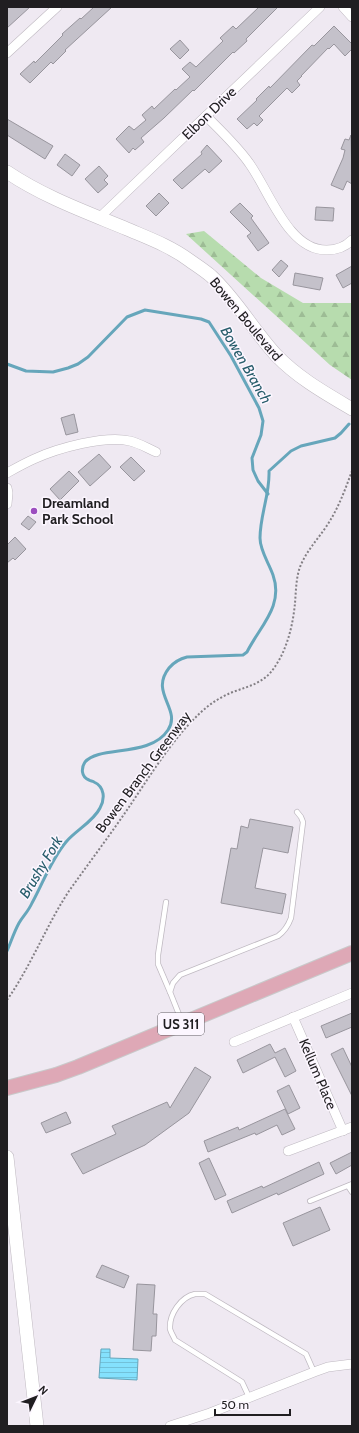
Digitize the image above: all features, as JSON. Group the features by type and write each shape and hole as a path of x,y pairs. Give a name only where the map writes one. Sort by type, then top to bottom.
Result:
{"main road":[{"name":"US 311","path":"7,1088 56,1075 78,1067 352,953"}],"street":[{"path":"7,53 57,7"},
{"name":"Elbon Drive","path":"99,218 320,7"},
{"path":"343,7 352,17"},
{"path":"206,116 235,145 249,163 262,182 282,219 293,234 300,240 308,245 325,250 340,248 352,240"},
{"name":"Bowen Boulevard","path":"7,172 58,201 162,244 188,259 211,276 284,364 308,383 352,409"},
{"path":"7,473 34,459 52,452 101,440 128,440 137,442 156,452"},
{"path":"7,488 7,504"},
{"path":"234,1042 352,993"},
{"name":"Kellum Place","path":"293,1017 342,1131"},
{"path":"288,1151 352,1127"},
{"path":"7,1156 37,1426"},
{"path":"170,1426 205,1415 328,1367 352,1364"}],"lane":[{"path":"170,992 173,983 180,975 278,936 288,925 291,918 303,822 297,812"},
{"path":"166,902 158,964 183,1023"},
{"path":"310,1201 350,1185 352,1192"},
{"path":"249,1397 242,1382 176,1340 170,1330 174,1310 183,1301 194,1294 205,1294 306,1354 314,1372"}],"path":[{"name":"Bowen Branch Greenway","path":"7,1000 29,966 62,901 128,809 153,771 189,725 199,714 215,701 233,692 260,682 268,676 277,664 284,649 293,619 300,568 336,510 352,471"}],"green space":[{"path":"204,231 261,278 303,303 352,303 352,380 330,365 186,234"}],"water":[{"path":"101,1349 110,1349 110,1358 138,1359 137,1380 99,1378"}],"building":[{"path":"7,7 30,7 7,28"},
{"path":"94,7 112,7 65,50 66,51 53,64 51,62 30,83 20,74 34,61 35,63 63,35 62,34"},
{"path":"259,7 278,7 246,39 247,41 234,53 233,52 194,91 193,90 141,138 144,142 135,150 133,148 129,153 116,139 129,126 134,130 146,120 142,115 152,106 154,109 190,77 182,69 190,62 196,67 223,41 220,38 233,26 236,29"},
{"path":"334,26 352,44 352,49 345,56 334,44 329,49 328,48 297,81 300,85 292,93 287,88 259,116 263,120 257,126 254,123 247,129 237,119 269,86 270,88 312,45 314,46"},
{"path":"180,40 189,50 180,59 170,49"},
{"path":"7,119 53,146 45,159 7,135"},
{"path":"351,135 352,184 347,181 343,190 331,185 343,158 345,150 341,149 345,139 349,140"},
{"path":"207,145 222,161 209,173 205,169 182,189 173,180 202,154 201,152"},
{"path":"65,154 80,165 72,176 57,165"},
{"path":"99,166 108,176 104,180 108,184 98,193 85,179"},
{"path":"159,193 169,203 156,216 146,206"},
{"path":"240,203 253,216 251,218 269,243 258,251 247,236 251,233 230,212"},
{"path":"316,207 334,208 333,221 315,220"},
{"path":"281,260 288,266 279,277 272,270"},
{"path":"352,266 352,283 343,288 336,275"},
{"path":"295,273 323,278 320,290 293,285"},
{"path":"74,414 78,432 66,435 61,418"},
{"path":"99,454 111,467 90,486 78,472"},
{"path":"131,457 145,471 134,481 120,467"},
{"path":"69,471 79,481 60,500 50,489"},
{"path":"28,516 36,522 29,530 21,524"},
{"path":"15,537 26,549 15,560 13,558 7,563 7,545"},
{"path":"250,819 293,827 288,853 263,848 255,888 286,894 282,914 221,903 231,848 237,849 241,826 248,828"},
{"path":"352,1013 352,1027 326,1038 321,1026"},
{"path":"270,1044 275,1053 285,1048 296,1071 285,1077 275,1057 243,1073 237,1060"},
{"path":"343,1048 352,1067 352,1096 331,1054"},
{"path":"195,1067 211,1077 189,1113 145,1145 83,1174 71,1154 116,1134 112,1126 167,1102 170,1108"},
{"path":"289,1085 300,1108 288,1114 277,1091"},
{"path":"285,1109 295,1129 282,1135 277,1125 256,1135 255,1133 208,1152 204,1141 238,1127 239,1130"},
{"path":"66,1112 71,1123 46,1133 41,1123"},
{"path":"352,1152 352,1165 336,1174 330,1163"},
{"path":"209,1158 226,1195 215,1200 199,1163"},
{"path":"319,1162 324,1174 278,1195 277,1193 232,1213 227,1201 262,1186 263,1188"},
{"path":"320,1207 330,1230 293,1246 283,1223"},
{"path":"102,1265 129,1276 124,1288 96,1277"},
{"path":"137,1284 155,1285 153,1314 157,1314 156,1336 152,1336 151,1351 133,1350"}],"waterway":[{"name":"Bowen Branch","path":"7,364 26,371 53,372 68,368 78,364 88,357 127,317 145,310 201,319 209,322 231,356 259,408 263,421 261,435 252,458 253,470 258,481 268,494"},
{"name":"Brushy Fork","path":"7,951 17,926 30,906 56,856 66,842 89,822 102,805 102,790 98,784 86,779 83,775 82,770 85,762 92,757 101,754 138,748 160,739 168,730 171,722 171,715 162,685 169,668 177,661 187,657 243,655 247,652 269,615 273,606 276,586 260,543 260,529 268,488 269,471 291,451 301,446 335,438 349,424"}],"place":[{"name":"Dreamland Park School","path":"34,511"}]}
